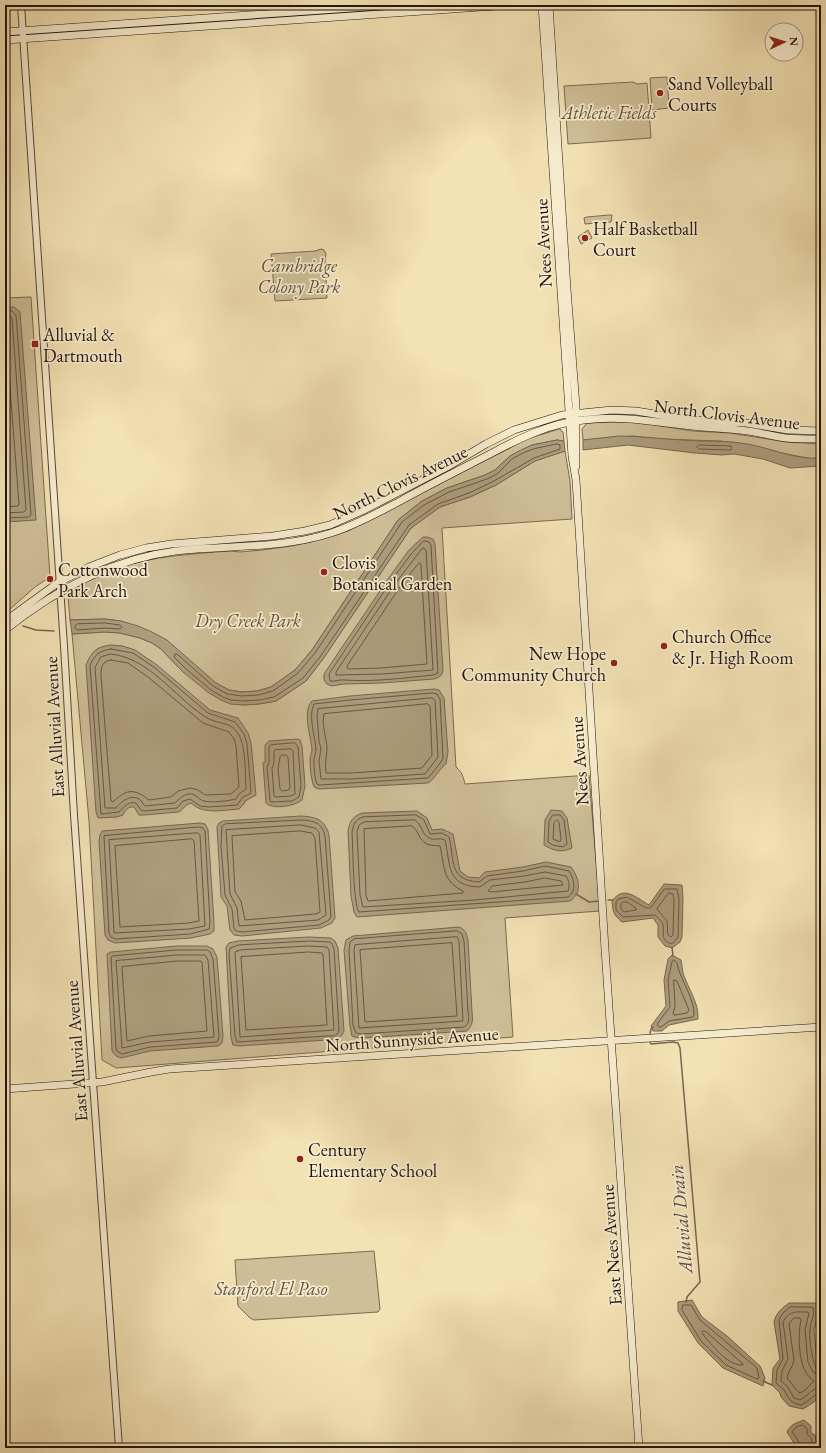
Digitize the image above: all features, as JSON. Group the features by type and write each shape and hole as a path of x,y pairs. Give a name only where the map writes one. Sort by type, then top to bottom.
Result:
{"main road":[{"path":"5,32 396,5"},
{"path":"5,40 510,5"},
{"name":"Nees Avenue","path":"542,5 577,455 576,480 612,1040"},
{"name":"Nees Avenue","path":"549,5 573,417"},
{"name":"North Clovis Avenue","path":"5,621 59,582 89,567 120,555 146,548 171,544 290,534 330,525 366,509 514,430 612,410 636,411 691,420 746,423 788,430 821,431"},
{"name":"North Clovis Avenue","path":"5,630 60,591 92,574 122,563 147,556 175,551 290,543 331,533 369,517 526,436 573,417 647,420 740,430 787,438 821,439"},
{"path":"175,551 191,546 229,543 234,539"},
{"name":"North Sunnyside Avenue","path":"5,1089 93,1083 116,1080 169,1069 821,1027"},
{"name":"East Nees Avenue","path":"612,1040 639,1448"}],"street":[{"name":"East Alluvial Avenue","path":"21,5 93,1083 119,1448"}],"green space":[{"name":"Sand Volleyball Courts","path":"667,77 669,108 652,110 650,78"},
{"name":"Athletic Fields","path":"633,82 637,84 647,83 651,138 568,144 564,86"},
{"path":"612,215 611,222 585,224 584,218 587,217"},
{"name":"Half Basketball Court","path":"588,230 592,238 581,244 578,237"},
{"name":"Cambridge Colony Park","path":"321,249 324,250 326,254 327,298 275,301 271,254 315,251"},
{"path":"31,297 50,577 35,587 9,610 5,605 5,298"},
{"path":"637,422 692,431 730,433 786,442 821,444 821,458 812,459 721,441 658,439 634,436 583,440 582,429 587,423"},
{"name":"Dry Creek Park","path":"559,429 563,432 564,441 557,440 532,445 510,456 495,470 447,488 422,501 398,520 312,650 295,670 271,687 257,691 241,692 229,690 121,621 105,619 70,620 68,596 71,590 115,569 143,561 172,556 230,551 240,552 292,546 348,531 527,439"},
{"path":"565,451 570,481 572,519 442,528 456,767 462,774 465,784 589,775 600,911 505,918 513,1037 116,1068 102,1060 89,821 72,634 105,632 120,633 140,638 161,649 183,672 243,705 276,701 306,681 323,659 411,528 440,507 470,497 496,485 535,461"},
{"name":"Stanford El Paso","path":"374,1251 380,1309 378,1312 254,1320 238,1306 235,1260"}],"water":[{"path":"14,307 20,312 36,520 5,522 5,308"},
{"path":"619,436 739,443 792,456 821,458 821,466 790,468 763,459 734,454 722,455 695,453 628,445 583,450 583,440"},
{"path":"557,440 564,441 565,451 535,461 496,485 470,497 440,507 411,528 323,659 306,681 276,701 243,705 230,704 221,700 209,693 183,672 161,649 140,638 120,633 105,632 72,634 70,620 105,619 121,621 138,626 167,640 216,683 229,690 242,692 257,691 271,687 295,670 312,650 398,520 422,501 447,488 495,470 510,456 521,450 532,445"},
{"path":"423,537 433,539 435,544 443,670 441,675 434,679 343,684 332,686 327,684 324,680 324,674 388,579 409,550"},
{"path":"111,645 123,646 135,650 157,665 210,710 238,718 248,733 251,743 256,795 245,801 239,809 214,811 201,809 191,803 178,812 139,815 134,807 130,807 123,815 117,817 98,818 96,812 86,665 90,656 95,650"},
{"path":"434,689 439,690 444,698 448,752 446,764 428,783 319,789 314,787 310,770 312,750 307,717 309,705 312,701 350,696"},
{"path":"300,740 302,746 305,786 302,800 294,804 279,807 269,805 266,803 263,763 265,762 265,745 269,741"},
{"path":"551,810 562,811 567,818 572,848 558,851 544,845 545,820"},
{"path":"417,811 427,818 432,830 442,829 453,834 460,871 468,877 479,878 485,872 523,867 546,862 571,867 578,880 577,893 570,901 357,917 354,912 351,896 348,831 351,822 356,816 362,813"},
{"path":"301,816 315,818 322,822 325,825 329,835 335,918 332,923 321,928 242,936 234,935 230,930 227,906 221,897 217,827 219,823 223,821"},
{"path":"200,823 205,824 208,829 214,931 210,934 191,938 115,943 108,940 105,935 99,841 102,831"},
{"path":"664,884 682,885 682,937 680,942 672,948 665,946 658,937 658,925 653,918 622,922 614,913 612,901 616,896 625,893 634,896 649,905"},
{"path":"459,927 464,931 468,940 472,1018 469,1029 467,1031 361,1038 352,1036 344,950 346,940 353,936"},
{"path":"309,937 331,938 335,941 338,948 344,1031 341,1036 333,1040 239,1046 233,1045 231,1038 226,947 229,943 238,941"},
{"path":"177,946 207,946 213,949 217,957 223,1036 222,1043 218,1046 150,1051 121,1058 116,1056 112,1051 107,954 111,952"},
{"path":"672,955 681,960 685,979 697,1007 698,1019 669,1025 662,1031 653,1031 651,1026 666,1006 664,980 668,959"},
{"path":"692,1300 702,1317 727,1336 760,1366 765,1378 763,1386 723,1368 698,1343 678,1311 678,1302"},
{"path":"789,1303 817,1303 818,1315 814,1330 817,1360 821,1370 821,1394 814,1402 803,1409 789,1406 772,1385 773,1368 780,1359 774,1322 776,1316"},
{"path":"804,1420 811,1426 811,1433 815,1435 818,1448 797,1448 787,1432 792,1425"}],"waterway":[{"path":"23,626 36,630 54,631"},
{"name":"Alluvial Drain","path":"576,894 589,902 600,901"},
{"name":"Alluvial Drain","path":"608,900 613,900"},
{"name":"Alluvial Drain","path":"672,947 673,956"},
{"name":"Alluvial Drain","path":"650,1034 653,1027"},
{"name":"Alluvial Drain","path":"650,1042 651,1044 673,1042 678,1043 680,1048 700,1282 687,1297 686,1302"},
{"name":"Alluvial Drain","path":"763,1381 772,1385"}],"place":[{"name":"Sand Volleyball Courts","path":"660,93"},
{"name":"Half Basketball Court","path":"585,238"},
{"name":"Alluvial & Dartmouth","path":"35,344"},
{"name":"Clovis Botanical Garden","path":"324,572"},
{"name":"Cottonwood Park Arch","path":"50,579"},
{"name":"Church Office & Jr. High Room","path":"664,646"},
{"name":"New Hope Community Church","path":"614,663"},
{"name":"Century Elementary School","path":"300,1159"}]}
